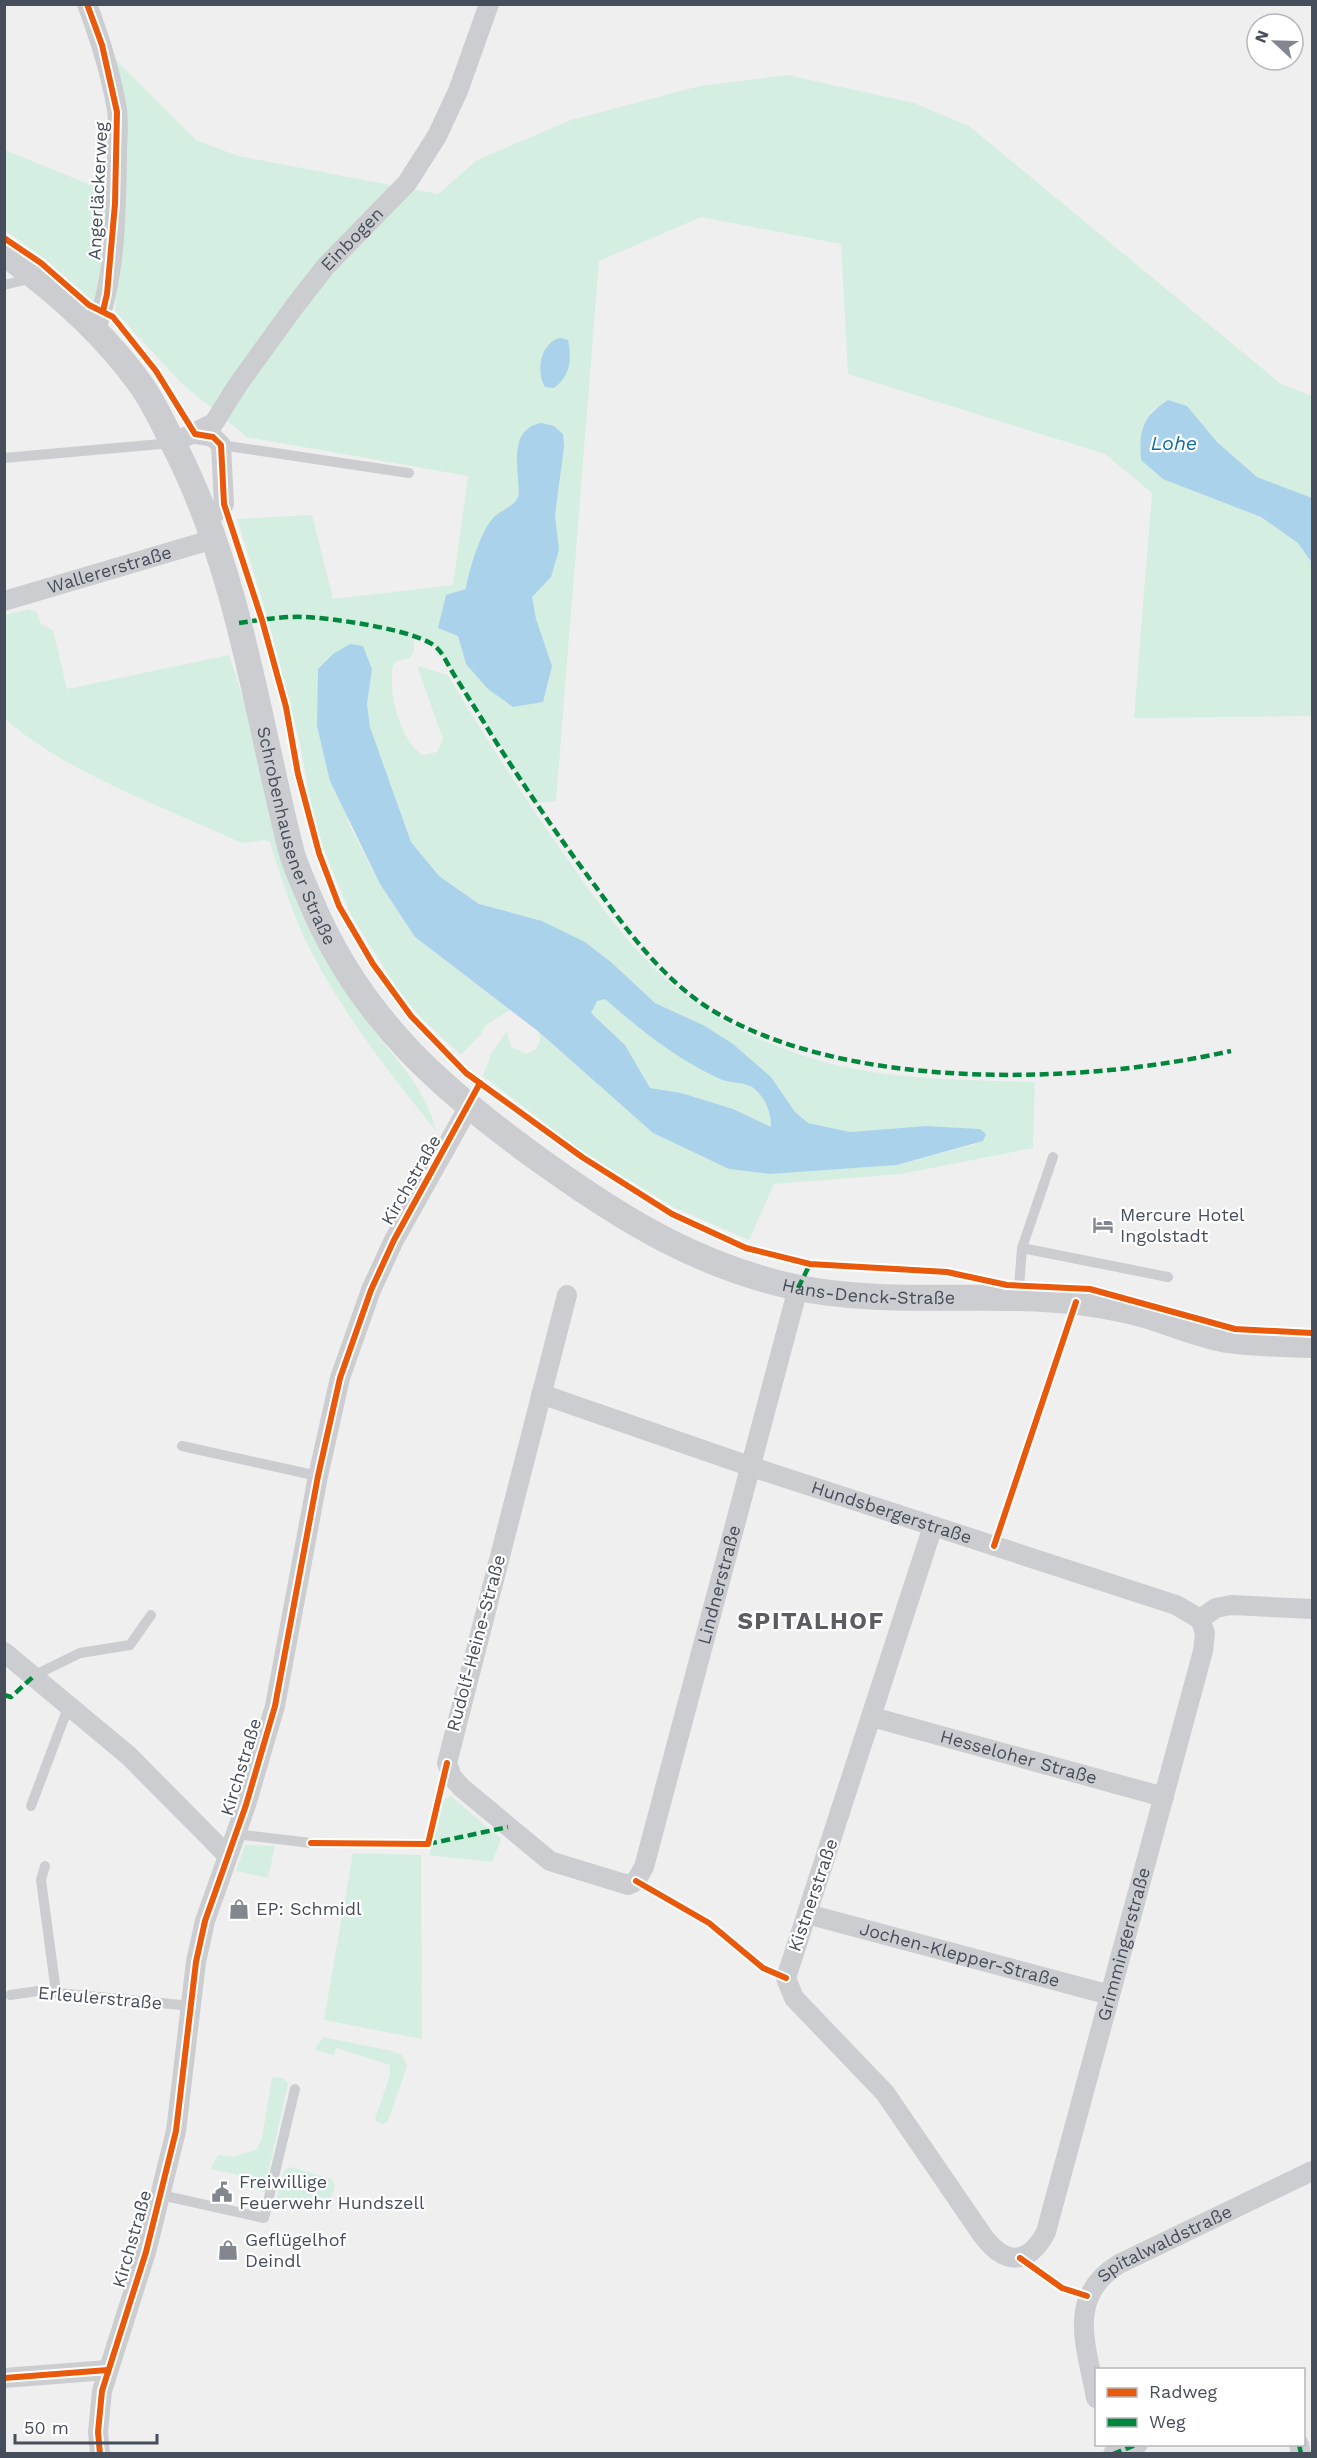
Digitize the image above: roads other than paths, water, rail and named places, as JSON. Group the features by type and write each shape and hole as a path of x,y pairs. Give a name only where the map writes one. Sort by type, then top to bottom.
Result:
{"street":[{"name":"Angerläckerweg","path":"87,4 102,45 117,112 116,204 111,259 107,294 95,331"},
{"name":"Einbogen","path":"184,439 214,423 262,349 326,266 407,183 437,136 454,100 489,4"},
{"name":"Schrobenhausener Straße","path":"4,254 36,277 95,331 184,439 239,623 291,853 322,928 358,988 403,1046 468,1108"},
{"path":"184,439 213,437 221,445 224,504 211,530"},
{"name":"Wallererstraße","path":"4,601 211,530"},
{"name":"Hans-Denck-Straße","path":"468,1108 582,1190 677,1248 756,1277 798,1288 877,1298 1076,1302 1128,1311 1224,1339 1312,1345"},
{"name":"Kirchstraße","path":"100,2454 100,2410 108,2370 161,2195 176,2131 191,2006 205,1921 261,1758 275,1706 318,1476 340,1378 371,1290 394,1240 468,1108"},
{"name":"Lindnerstraße","path":"636,1881 644,1867 798,1288"},
{"name":"Rudolf-Heine-Straße","path":"567,1295 447,1763 452,1777 462,1788 550,1862 618,1883 628,1885 636,1881"},
{"name":"Hundsbergerstraße","path":"541,1394 752,1467 1176,1605 1200,1619"},
{"name":"Kistnerstraße","path":"933,1526 786,1978 794,1998 885,2093 992,2247 1008,2258 1020,2258"},
{"path":"1200,1619 1216,1608 1231,1605 1312,1609"},
{"name":"Grimmingerstraße","path":"1020,2258 1039,2244 1046,2232 1203,1652 1205,1633 1200,1619"},
{"name":"Kirchstraße","path":"4,1652 35,1675 129,1756 227,1855"},
{"name":"Hesseloher Straße","path":"872,1717 1164,1797"},
{"name":"Jochen-Klepper-Straße","path":"807,1914 1110,1995"},
{"name":"Spitalwaldstraße","path":"1095,2391 1084,2310 1087,2296 1097,2281 1119,2264 1312,2171"},
{"path":"4,2378 108,2370"},
{"path":"1113,2454 1135,2446"}],"lane":[{"path":"4,285 36,277"},
{"path":"4,458 184,439"},
{"path":"221,445 409,473"},
{"path":"1018,1300 1022,1248 1053,1157"},
{"path":"1022,1248 1168,1277"},
{"path":"183,1446 318,1476"},
{"path":"35,1675 80,1653 130,1645 151,1615"},
{"path":"31,1806 69,1705"},
{"name":"Kirchstraße","path":"235,1834 311,1843"},
{"path":"45,1866 41,1880 56,1992"},
{"name":"Erleulerstraße","path":"10,1995 38,1991 56,1992 191,2006"},
{"name":"Kirchstraße","path":"161,2195 264,2218 295,2089"}],"water":[{"path":"561,338 568,340 569,367 564,378 554,388 545,387 540,373 542,358 549,345"},
{"name":"Lohe","path":"1168,400 1187,406 1217,442 1257,477 1312,498 1312,563 1298,543 1261,517 1163,479 1141,460 1144,425 1153,412"},
{"path":"541,423 554,426 563,434 564,447 555,515 559,550 551,577 532,597 536,619 552,666 543,702 513,707 488,689 466,664 458,636 438,628 446,595 466,589 484,532 494,517 514,503 518,497 517,452 521,437 526,430"},
{"path":"350,644 363,646 372,669 367,704 370,727 411,842 439,876 479,904 542,921 585,942 611,962 655,1003 703,1025 733,1044 771,1077 795,1112 808,1123 850,1132 926,1126 980,1129 986,1134 983,1141 897,1165 770,1174 729,1169 653,1133 539,1032 415,937 380,884 330,781 317,726 318,669 333,654","holes":["605,999 645,1032 689,1063 720,1079 752,1087 766,1105 771,1127 733,1109 681,1093 650,1088 625,1045 591,1013 597,1001"]}],"place":[{"name":"Mercure Hotel Ingolstadt","path":"1103,1225"},
{"name":"EP: Schmidl","path":"239,1909"},
{"name":"Freiwillige Feuerwehr Hundszell","path":"222,2192"},
{"name":"Geflügelhof Deindl","path":"228,2250"}],"district":[{"name":"SPITALHOF","path":"811,1621"}]}
